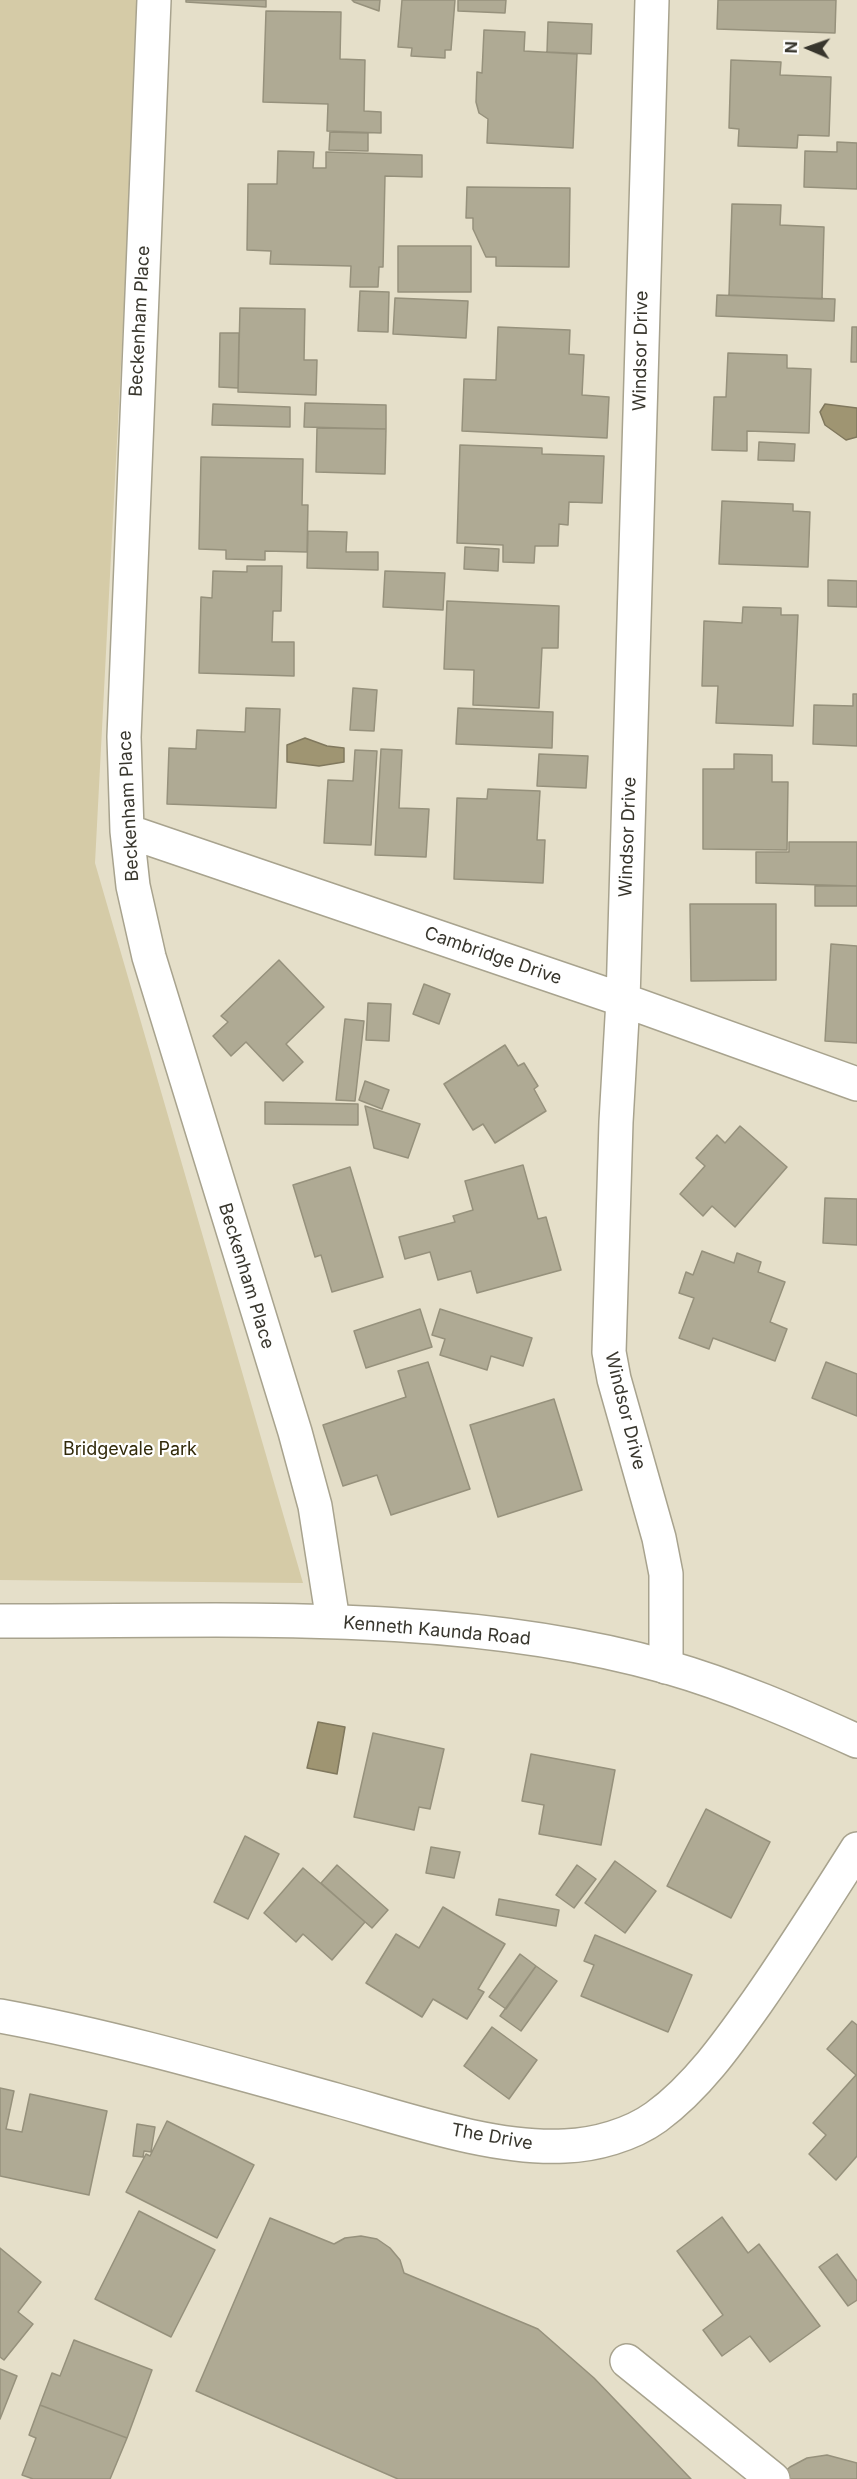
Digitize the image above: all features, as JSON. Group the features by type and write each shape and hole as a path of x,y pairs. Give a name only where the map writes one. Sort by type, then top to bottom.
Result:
{"street":[{"name":"Beckenham Place","path":"154,0 124,737 127,831 133,886 149,957 295,1432 315,1506 333,1621"},
{"name":"Windsor Drive","path":"652,0 623,1000 616,1122 609,1352 614,1379 659,1538 666,1574 666,1667"},
{"name":"Cambridge Drive","path":"127,831 623,1000 857,1084"},
{"name":"Kenneth Kaunda Road","path":"0,1622 333,1621 481,1631 585,1648 666,1667 747,1693 857,1741"},
{"name":"The Drive","path":"0,2016 134,2044 421,2124 487,2139 565,2146 600,2141 623,2134 655,2118 682,2094 727,2045 798,1943 857,1849"},
{"path":"627,2361 773,2479"}],"green space":[{"name":"Bridgevale Park","path":"0,0 140,0 95,863 303,1583 0,1580"}],"shaded area":[{"path":"825,404 857,408 857,437 846,440 825,425 820,412"},
{"path":"305,738 327,746 344,748 344,762 319,766 287,762 287,745"},
{"path":"318,1722 345,1727 337,1774 307,1768"}],"building":[{"path":"186,0 266,0 266,7 186,2"},
{"path":"352,0 380,0 379,11 354,2"},
{"path":"402,0 455,0 451,50 445,50 445,58 411,56 412,48 398,47"},
{"path":"458,0 506,0 505,13 458,11"},
{"path":"718,0 836,0 835,33 717,29"},
{"path":"266,11 341,12 340,59 365,60 364,111 381,112 381,133 327,131 328,104 263,102"},
{"path":"548,22 592,24 591,54 547,52"},
{"path":"484,30 525,32 524,51 577,54 573,148 487,143 488,119 479,113 476,102 477,72 482,73"},
{"path":"731,60 781,62 780,75 831,77 829,136 798,135 797,148 738,146 739,129 729,128"},
{"path":"330,132 368,133 368,151 329,150"},
{"path":"837,142 857,143 857,189 804,187 805,151 837,152"},
{"path":"278,151 314,152 313,168 326,168 326,152 422,155 422,177 385,176 383,267 379,267 378,287 350,287 351,266 270,264 271,251 247,250 248,184 277,184"},
{"path":"467,187 570,188 569,267 496,266 496,257 486,257 473,229 473,218 466,218"},
{"path":"732,204 781,205 780,225 824,227 822,299 729,295"},
{"path":"398,246 471,246 471,292 398,292"},
{"path":"360,291 389,292 388,332 358,331"},
{"path":"717,295 835,299 834,321 716,316"},
{"path":"395,298 468,301 466,338 393,334"},
{"path":"240,308 305,309 304,360 317,360 316,395 238,392"},
{"path":"498,327 570,330 569,354 584,355 582,395 609,397 607,438 462,431 464,379 496,380"},
{"path":"852,327 857,327 857,362 851,362"},
{"path":"220,333 239,333 238,388 219,387"},
{"path":"728,353 787,355 787,368 811,369 809,433 747,431 747,451 712,450 714,397 726,397"},
{"path":"305,403 386,405 386,429 304,427"},
{"path":"213,404 290,407 290,427 212,425"},
{"path":"317,428 386,429 385,474 316,472"},
{"path":"759,442 795,444 794,461 758,460"},
{"path":"460,445 542,448 542,454 604,456 602,503 569,502 568,525 559,524 558,546 535,546 534,563 503,562 503,545 457,543"},
{"path":"201,457 303,459 302,505 308,505 307,552 265,551 265,560 226,559 226,550 199,549"},
{"path":"722,501 793,504 793,511 810,512 808,567 719,564"},
{"path":"308,531 347,532 346,552 378,552 378,570 307,568"},
{"path":"465,547 499,549 498,571 464,569"},
{"path":"247,566 282,566 281,611 273,611 272,642 294,642 294,676 199,673 201,597 212,598 213,571 247,572"},
{"path":"385,571 445,573 443,610 383,607"},
{"path":"828,580 857,581 857,607 828,606"},
{"path":"447,601 559,606 558,648 542,648 539,708 473,705 474,670 444,669"},
{"path":"743,607 781,608 781,615 798,615 793,726 716,723 718,686 702,686 704,621 742,623"},
{"path":"353,688 377,690 374,731 350,730"},
{"path":"853,694 857,694 857,746 813,744 814,705 853,706"},
{"path":"246,708 280,709 276,808 167,804 169,748 196,749 197,730 245,732"},
{"path":"458,708 553,712 552,748 456,744"},
{"path":"381,749 402,750 399,808 429,809 426,857 375,855"},
{"path":"355,750 377,751 371,845 324,843 328,780 353,781"},
{"path":"539,754 588,756 586,788 537,786"},
{"path":"734,754 772,755 772,782 788,782 787,850 703,849 703,769 734,769"},
{"path":"488,789 540,791 537,840 545,840 543,883 454,879 457,798 487,799"},
{"path":"789,842 857,842 857,886 756,883 756,852 789,852"},
{"path":"815,886 857,886 857,906 815,906"},
{"path":"690,904 776,904 776,980 691,981"},
{"path":"831,944 857,946 857,1043 825,1041"},
{"path":"279,960 324,1007 286,1044 303,1062 283,1081 246,1042 231,1056 213,1036 228,1022 221,1016"},
{"path":"424,984 450,994 439,1024 413,1014"},
{"path":"368,1003 391,1004 389,1041 366,1040"},
{"path":"345,1019 364,1021 355,1101 336,1100"},
{"path":"505,1045 518,1066 524,1063 538,1086 534,1089 546,1111 495,1143 483,1124 473,1130 444,1084"},
{"path":"365,1081 389,1090 382,1109 359,1100"},
{"path":"265,1102 358,1104 358,1125 265,1124"},
{"path":"365,1106 420,1124 408,1158 374,1148"},
{"path":"740,1126 787,1167 735,1227 712,1206 703,1216 680,1194 705,1166 696,1158 717,1135 725,1143"},
{"path":"523,1165 538,1219 546,1217 561,1270 477,1293 471,1271 438,1280 430,1252 405,1259 399,1237 455,1222 453,1216 473,1210 465,1181"},
{"path":"350,1167 383,1277 332,1292 321,1255 315,1257 293,1185"},
{"path":"825,1198 857,1199 857,1245 823,1243"},
{"path":"702,1251 734,1263 737,1253 761,1262 758,1272 785,1282 770,1322 787,1329 775,1361 713,1338 709,1349 679,1338 694,1298 679,1293 686,1272 693,1275"},
{"path":"420,1309 432,1347 366,1368 354,1331"},
{"path":"440,1309 532,1338 523,1366 491,1356 487,1370 440,1355 445,1339 432,1335"},
{"path":"428,1362 470,1489 391,1515 377,1475 343,1486 323,1425 406,1397 398,1371"},
{"path":"826,1362 857,1374 857,1416 812,1398"},
{"path":"554,1399 582,1490 498,1517 470,1425"},
{"path":"373,1733 444,1749 430,1809 419,1807 414,1830 354,1817"},
{"path":"531,1754 615,1770 601,1845 539,1834 544,1805 522,1801"},
{"path":"706,1809 770,1842 731,1918 667,1886"},
{"path":"245,1836 279,1854 248,1919 214,1902"},
{"path":"431,1847 460,1852 454,1878 426,1873"},
{"path":"615,1861 656,1891 625,1933 585,1903"},
{"path":"337,1865 388,1910 372,1928 321,1883"},
{"path":"577,1865 596,1879 574,1908 556,1895"},
{"path":"303,1868 365,1922 332,1960 303,1934 296,1942 264,1913"},
{"path":"499,1899 559,1910 556,1926 496,1915"},
{"path":"443,1907 505,1944 478,1989 484,1992 467,2019 433,1999 422,2017 366,1983 396,1934 419,1948"},
{"path":"595,1935 692,1975 668,2032 581,1996 594,1965 584,1961"},
{"path":"520,1954 536,1966 506,2009 489,1997"},
{"path":"536,1966 557,1981 521,2031 500,2016"},
{"path":"852,2021 857,2025 857,2156 836,2180 809,2154 826,2135 813,2123 856,2075 827,2049"},
{"path":"492,2027 537,2060 509,2099 464,2066"},
{"path":"0,2088 14,2091 6,2129 22,2132 30,2094 107,2111 89,2195 0,2176"},
{"path":"167,2121 254,2165 217,2238 126,2192 146,2154 150,2156"},
{"path":"137,2124 155,2127 151,2152 144,2151 143,2157 133,2156"},
{"path":"139,2211 215,2250 171,2337 95,2299"},
{"path":"722,2217 748,2253 759,2244 820,2326 770,2362 750,2336 722,2356 703,2330 723,2315 677,2251"},
{"path":"270,2218 334,2244 345,2238 361,2236 377,2239 390,2248 400,2260 404,2273 538,2329 594,2378 691,2479 398,2479 196,2391"},
{"path":"0,2248 41,2282 18,2312 33,2324 4,2360 0,2357"},
{"path":"837,2254 857,2281 857,2300 848,2306 819,2267"},
{"path":"74,2340 152,2370 127,2438 40,2405 52,2373 60,2376"},
{"path":"0,2369 17,2376 0,2419"},
{"path":"40,2405 127,2438 110,2479 33,2479 22,2475 36,2438 29,2435"},
{"path":"827,2455 857,2463 857,2479 776,2479 790,2467 807,2458"}]}
